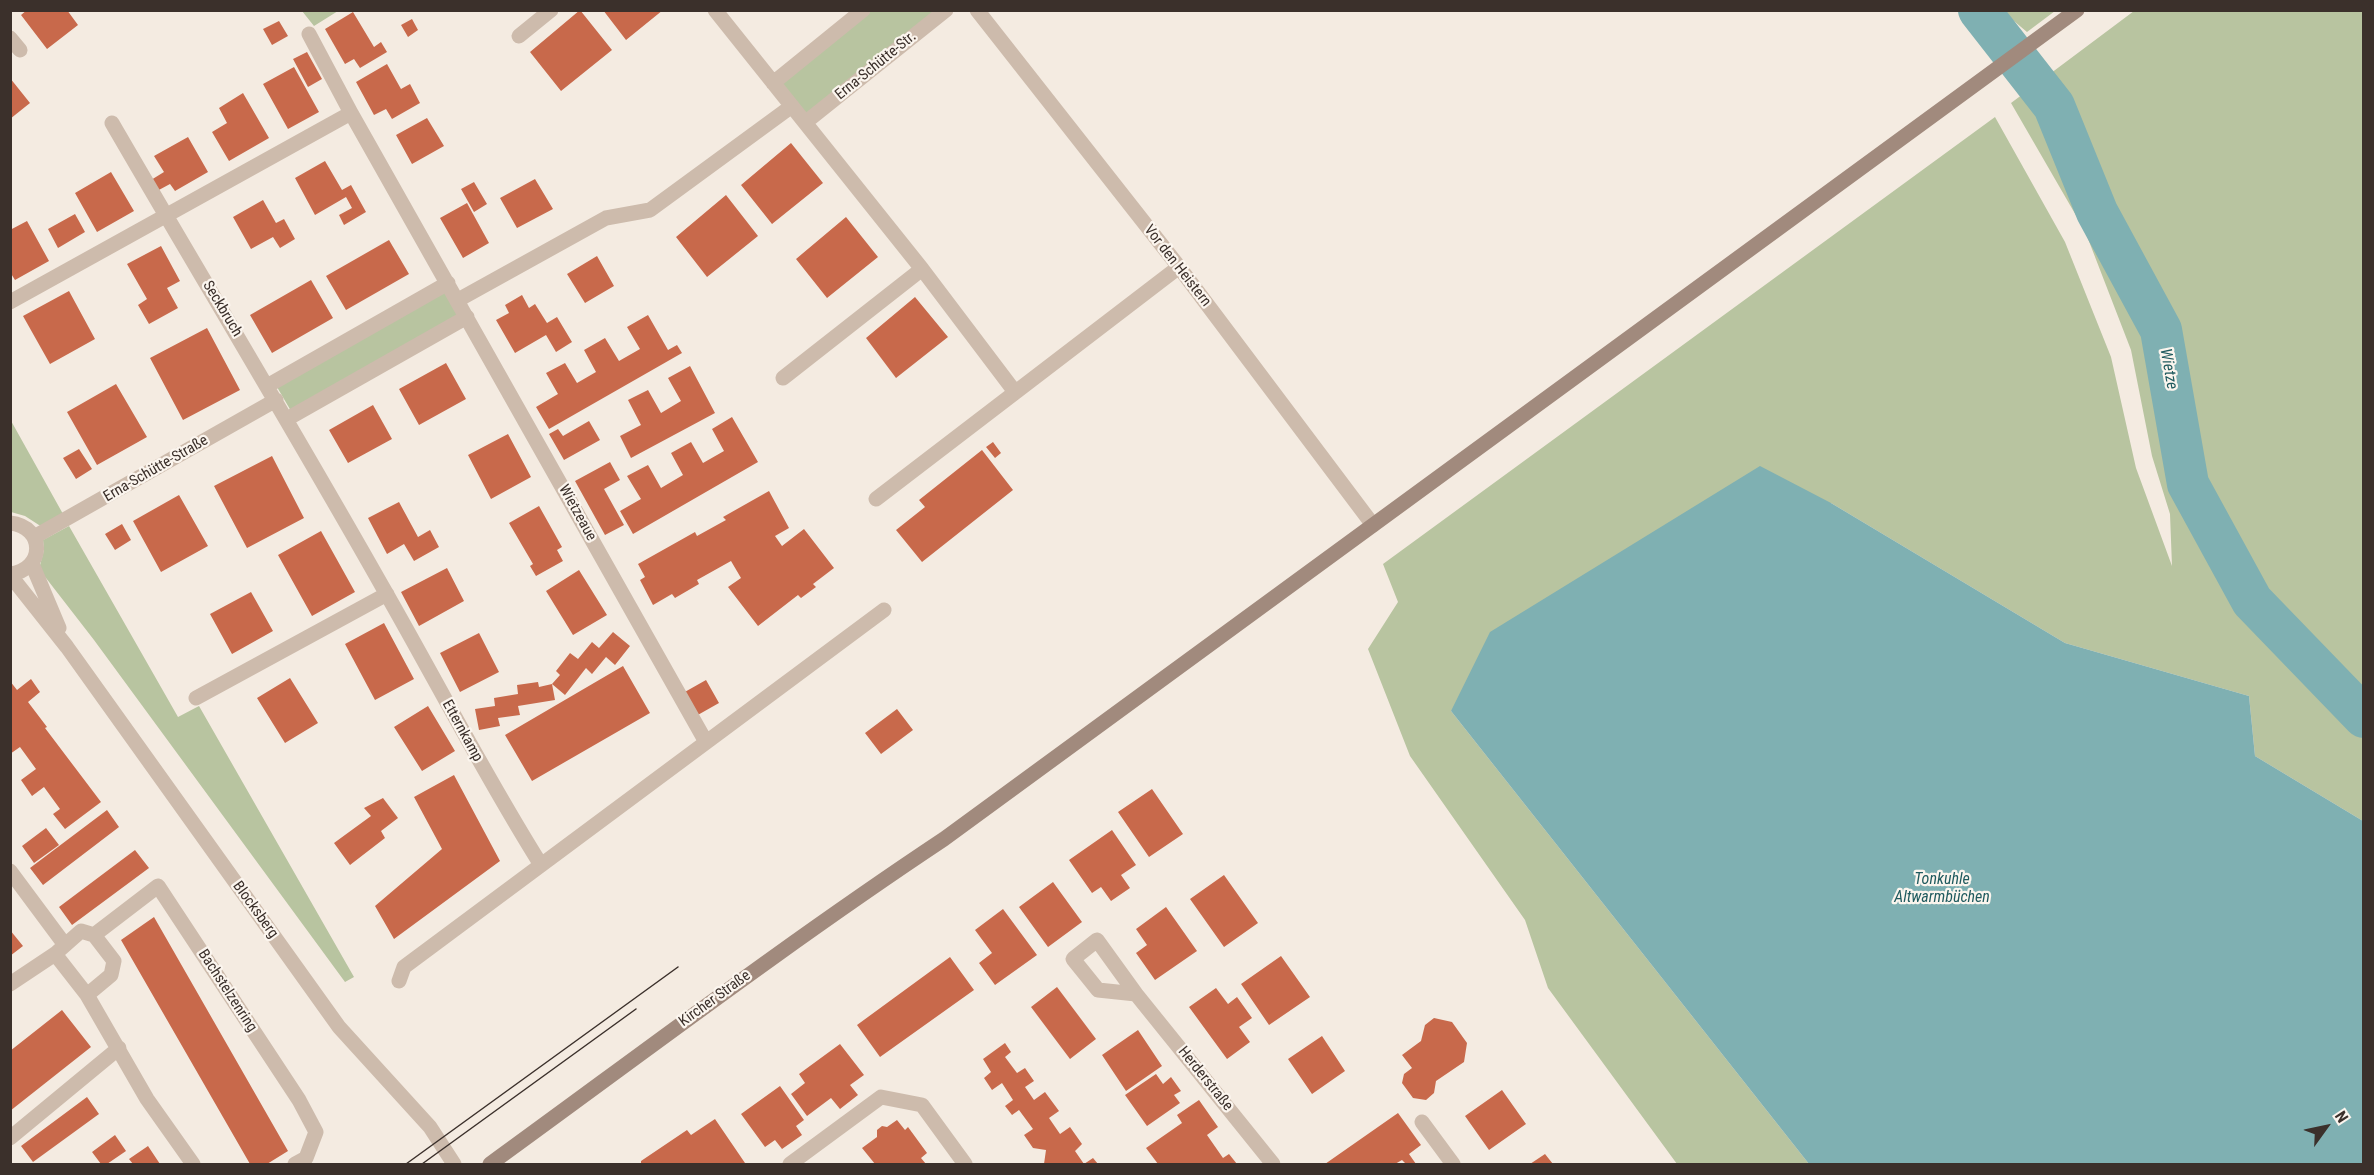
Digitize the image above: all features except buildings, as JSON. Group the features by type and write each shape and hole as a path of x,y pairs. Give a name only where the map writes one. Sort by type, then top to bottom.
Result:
{"main road":[{"name":"Kircher Straße","path":"490,1164 868,889 944,839 2077,10"}],"street":[{"path":"519,36 551,10"},
{"path":"715,10 922,269 1015,392"},
{"path":"773,83 863,10"},
{"name":"Erna-Schütte-Str.","path":"806,122 945,10"},
{"name":"Vor den Heistern","path":"976,10 1179,267 1373,525"},
{"path":"267,386 448,283 351,113 309,34"},
{"path":"458,300 606,218 650,210 792,106"},
{"path":"10,302 351,113"},
{"name":"Seckbruch","path":"112,123 276,400"},
{"path":"876,499 1179,267"},
{"path":"783,378 922,269"},
{"name":"Wietzeaue","path":"448,283 706,742"},
{"path":"287,419 467,317"},
{"name":"Etternkamp","path":"276,400 476,755 541,864"},
{"name":"Erna-Schütte-Straße","path":"34,537 276,400"},
{"path":"10,523 21,525 34,537"},
{"name":"Blocksberg","path":"34,537 37,547 32,564 26,570 10,575 67,647 339,1027 430,1127 454,1164"},
{"name":"Blocksberg","path":"32,564 67,647"},
{"path":"196,698 387,594"},
{"path":"399,981 404,967 884,610"},
{"path":"10,872 60,949 147,1099 193,1164"},
{"name":"Bachstelzenring","path":"10,984 81,932 94,935 158,886 299,1100 316,1132 306,1158 295,1164"},
{"path":"87,995 111,975 114,961 94,935"},
{"name":"Herderstraße","path":"1136,994 1272,1164"},
{"path":"10,1137 119,1048"},
{"path":"790,1164 881,1097 922,1105 964,1164"},
{"path":"1422,1122 1454,1164"}],"green space":[{"path":"302,11 338,11 314,26"},
{"path":"871,11 938,11 806,116 780,83"},
{"path":"2002,11 2055,11 2027,32"},
{"path":"2134,11 2363,11 2363,821 2255,756 2249,696 2065,643 1831,503 1451,711 1809,1164 1677,1164 1548,988 1525,920 1410,756 1368,649 1398,602 1383,564 1995,117 2065,242 2111,357 2136,468 2172,566 2170,514 2152,456 2131,350 2085,231 2011,103"},
{"path":"445,290 459,315 291,411 277,387"},
{"path":"10,419 63,514 42,527 25,516 11,512"},
{"path":"69,526 178,717 199,706 354,977 345,982 94,640 39,569 44,550 43,540"}],"water":[{"name":"Tonkuhle Altwarmbüchen","path":"1760,466 1831,503 2065,643 2249,696 2255,756 2363,821 2363,1164 1809,1164 1451,711 1490,632"}],"waterway":[{"name":"Wietze","path":"1979,10 2054,106 2097,212 2161,330 2188,484 2252,601 2364,717"}],"tram line":[{"path":"406,1164 678,967"},
{"path":"422,1164 636,1009"}]}
